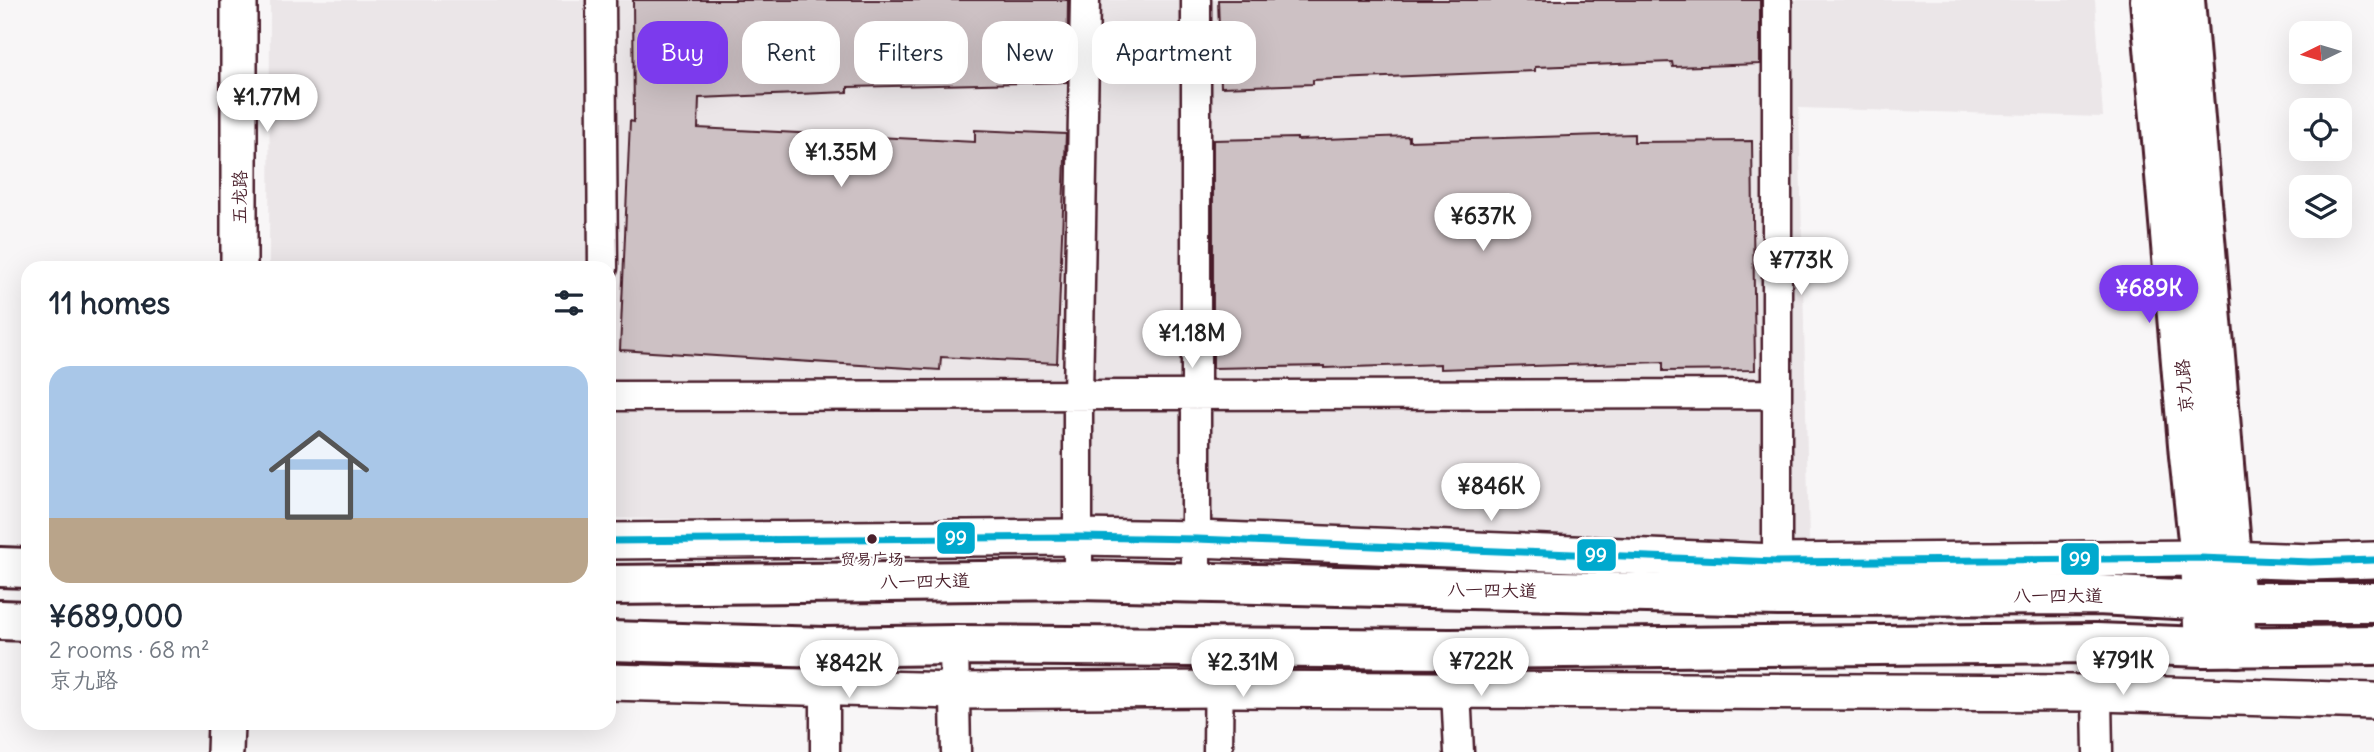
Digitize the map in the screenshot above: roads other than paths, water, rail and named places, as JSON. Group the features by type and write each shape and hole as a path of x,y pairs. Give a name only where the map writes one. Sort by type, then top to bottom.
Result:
{"main road":[{"name":"京九路","path":"2150,0 2189,456 2216,559"},
{"name":"京九路","path":"2185,0 2220,647"},
{"path":"0,565 21,567"},
{"name":"八一四大道","path":"616,584 1777,579 2219,601 2374,602"},
{"path":"0,620 21,621"},
{"path":"616,641 825,647 954,645 1450,649 2096,643 2220,647 2374,645"}],"street":[{"name":"五龙路","path":"239,0 239,261"},
{"path":"601,0 603,261"},
{"path":"1078,580 1078,395 1085,0"},
{"path":"1196,0 1196,583"},
{"path":"1777,0 1777,579"},
{"path":"616,396 1776,394"},
{"path":"616,541 1078,537 1197,539 1777,579 2216,559 2310,562 2374,560"},
{"path":"2096,643 2098,752"},
{"path":"954,645 956,752"},
{"path":"1218,752 1219,646"},
{"path":"825,647 825,752"},
{"path":"1450,649 1460,752"},
{"path":"616,682 956,691 1218,689 2098,693 2374,701"},
{"path":"225,752 226,730"}],"place":[{"name":"贸易广场","path":"872,539"}]}
